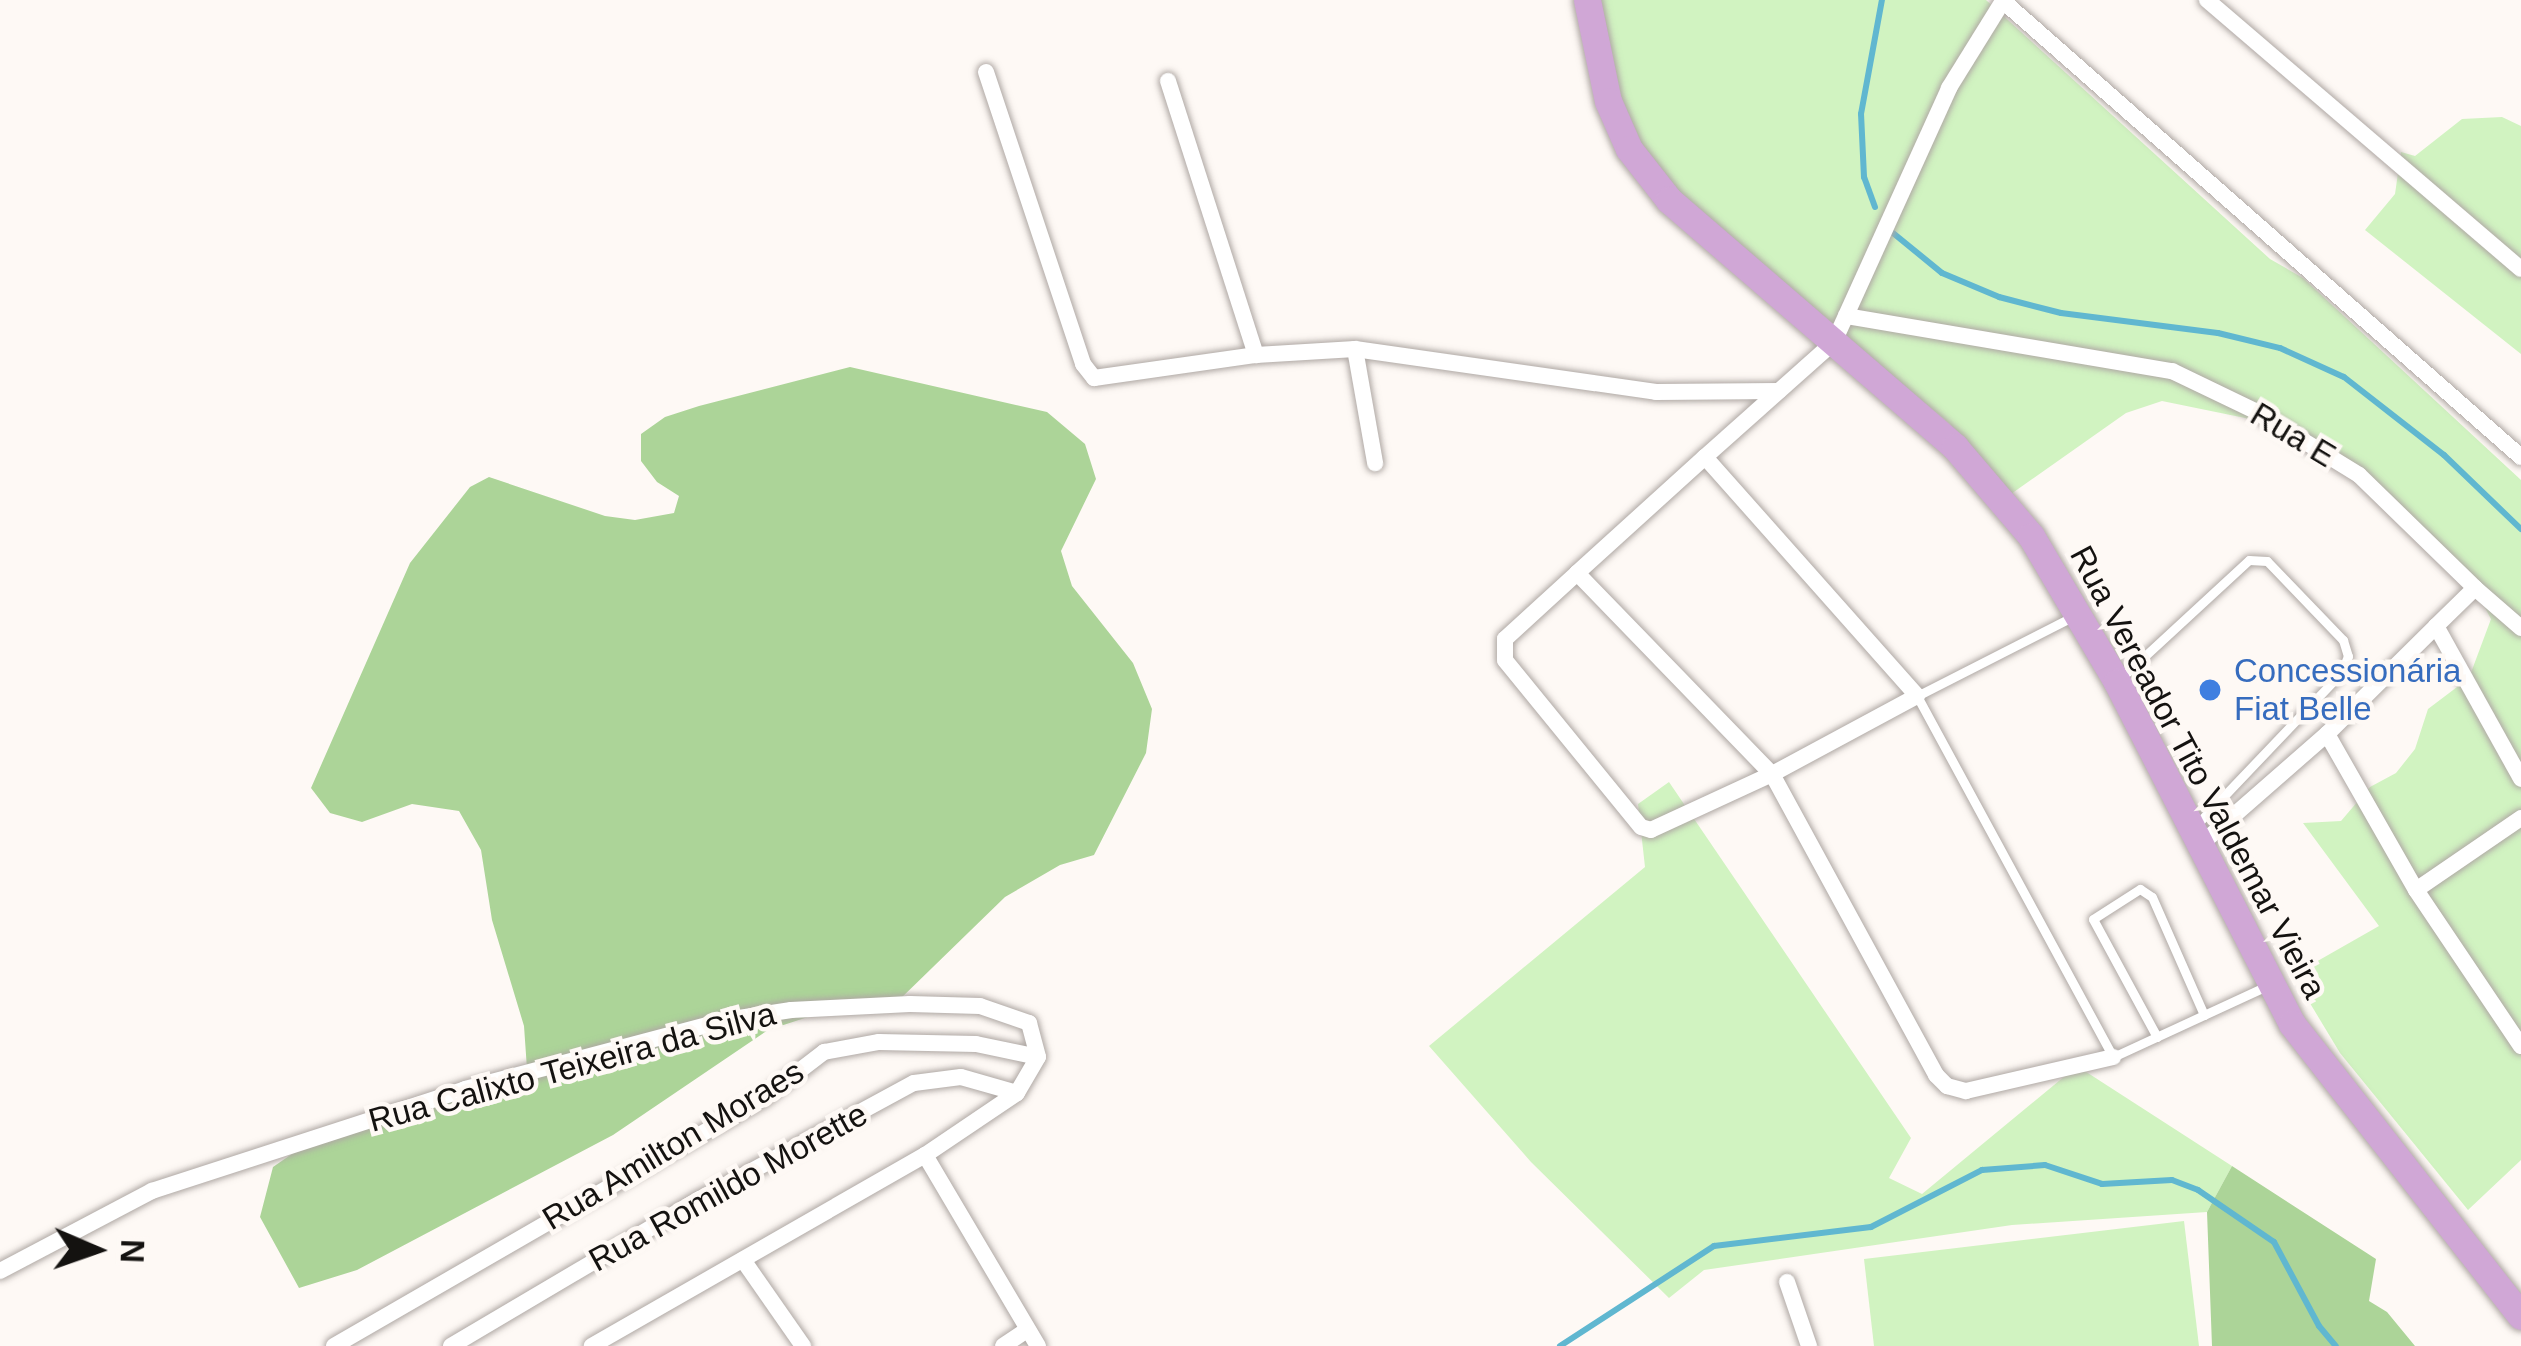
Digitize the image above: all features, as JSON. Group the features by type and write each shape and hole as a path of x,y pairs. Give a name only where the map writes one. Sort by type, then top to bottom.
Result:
{"main road":[{"name":"Rua Vereador Tito Valdemar Vieira","path":"1587,0 1608,101 1629,149 1669,200 1840,329 1955,447 2031,536 2117,682 2270,985 2311,1055 2521,1316"}],"street":[{"path":"2207,0 2521,269"},
{"path":"1705,457 1917,696 1662,829 1641,826 1505,660 1505,639 1576,573 1705,457 1779,391 1840,329 1949,88 2003,1 2521,457"},
{"path":"986,72 1083,364 1094,378 1256,355 1355,349 1656,392 1779,391"},
{"path":"1168,81 1256,355"},
{"name":"Rua E","path":"1840,329 2172,371 2255,411 2360,476 2521,628"},
{"path":"1355,349 1375,463"},
{"path":"1576,573 1772,774 1936,1075 1947,1086 1966,1091 2113,1058"},
{"path":"2196,837 2327,734 2474,588"},
{"path":"2436,626 2521,779"},
{"path":"2327,734 2416,890 2521,1046"},
{"path":"2416,890 2521,818"},
{"name":"Rua Calixto Teixeira da Silva","path":"0,1271 152,1192 465,1089 726,1020 791,1010 980,1006 1029,1022 1038,1057"},
{"name":"Rua Amilton Moraes","path":"334,1346 764,1098 824,1052 879,1042 976,1044 1038,1057"},
{"path":"592,1346 925,1155 1017,1093 1038,1057"},
{"name":"Rua Romildo Morette","path":"451,1346 700,1199 914,1083 961,1077 1017,1093"},
{"path":"925,1155 1038,1346"},
{"path":"743,1260 800,1345"},
{"path":"1786,1282 1809,1346"},
{"path":"1003,1346 1028,1330"}],"lane":[{"path":"2117,682 2249,560 2267,561 2343,640 2348,656 2341,673 2196,837"},
{"path":"2077,614 1917,696 2113,1058 2270,985"},
{"path":"2157,1037 2093,919 2098,911 2140,889 2152,897 2204,1015"}],"green space":[{"path":"1595,0 1986,0 2270,259 2303,278 2521,480 2521,1160 2468,1210 2340,1053 2293,975 2379,926 2303,823 2341,821 2370,787 2396,773 2415,749 2428,709 2469,678 2491,619 2475,589 2337,450 2250,419 2162,401 2126,413 2011,494 1949,423 1656,181 1624,127"},
{"path":"2502,117 2521,126 2521,354 2365,230 2395,194 2401,152 2415,156 2462,119"},
{"path":"850,367 1047,412 1085,444 1096,479 1061,551 1072,586 1133,663 1152,709 1146,753 1094,855 1060,865 1005,897 896,1003 851,1003 768,1030 613,1135 357,1270 299,1288 260,1217 273,1167 315,1138 527,1069 524,1026 492,920 481,850 459,811 412,804 362,822 330,813 311,788 410,563 470,487 489,477 605,516 635,520 674,513 679,496 657,482 641,461 641,434 665,417 699,406"},
{"path":"1669,782 1911,1138 1889,1178 1922,1194 2077,1066 2232,1166 2207,1212 2012,1225 1704,1270 1669,1298 1531,1162 1429,1046 1645,867 1638,804"},
{"path":"2232,1166 2376,1259 2369,1301 2387,1312 2415,1346 2212,1346 2207,1212"},
{"path":"2184,1221 2199,1346 1874,1346 1864,1259"}],"waterway":[{"path":"1875,207 1864,177 1861,114 1882,0"},
{"path":"1893,233 1942,273 1999,297 2061,313 2218,333 2280,348 2344,377 2444,455 2521,529"},
{"path":"1560,1346 1714,1246 1871,1227 1982,1170 2045,1165 2102,1184 2172,1180 2198,1190 2274,1242 2319,1326 2336,1346"}],"place":[{"name":"Concessionária Fiat Belle","path":"2210,690"}]}
